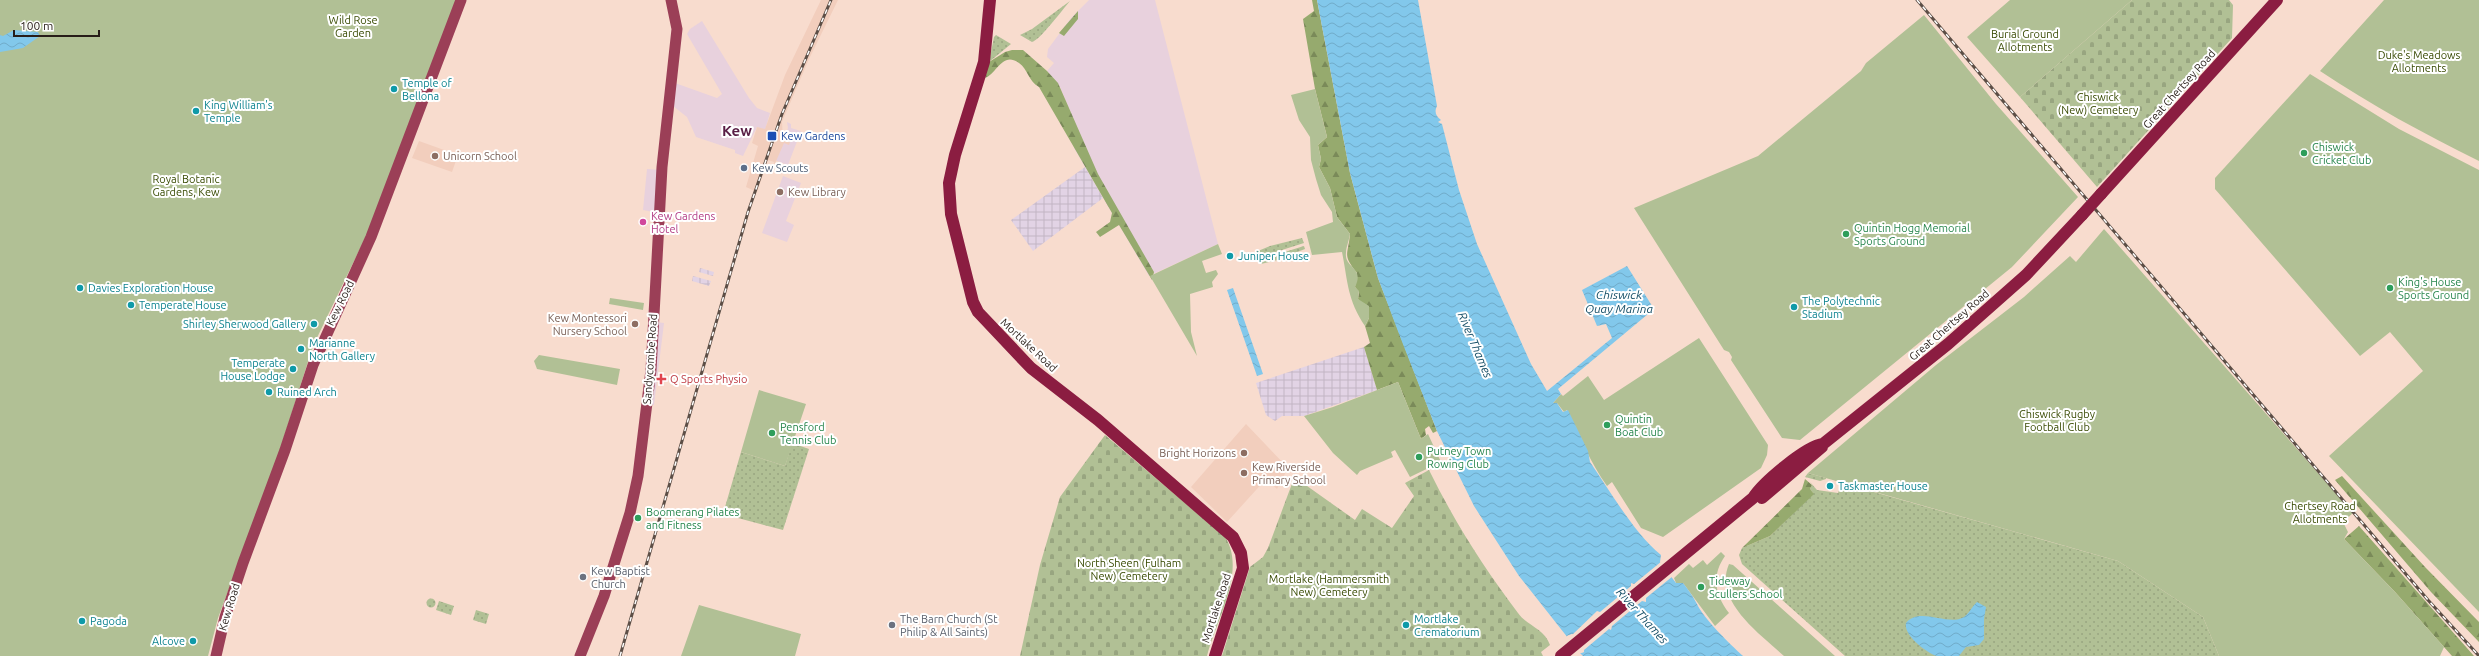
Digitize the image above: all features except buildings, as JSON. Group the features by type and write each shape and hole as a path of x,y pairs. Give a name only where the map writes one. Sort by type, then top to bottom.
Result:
{"highway":[{"name":"Mortlake Road","path":"990,0 984,62 949,183 951,214 975,308 992,329 1031,368 1102,423 1233,537 1241,553 1243,568 1215,656"},
{"name":"Great Chertsey Road","path":"1561,656 1753,498 1760,498 1791,468 1821,450 1823,444 1948,344 2026,275 2277,0"}],"main road":[{"name":"Kew Road","path":"216,656 225,617 243,563 285,450 312,365 371,237 461,0"},
{"name":"Sandycombe Road","path":"580,656 604,596 630,513 638,476 651,370 662,168 677,29 671,0"}],"shaded area":[{"path":"821,0 838,0 809,59 782,122 783,140 790,142 789,145 784,143 773,168 774,162 768,160 757,192 746,187 758,146 752,143 757,127 765,129 785,75"},
{"path":"1089,0 1155,0 1218,244 1149,276 1074,148 1084,145 1060,87 1047,71 1054,63 1047,57 1048,49 1071,18"},
{"path":"702,21 749,98 757,108 770,113 765,130 757,127 743,156 735,153 735,150 696,137 687,117 673,106 675,83 717,98 722,94 687,34 690,29"},
{"path":"787,122 791,124 791,128 801,131 788,165 769,158 785,137 788,128"},
{"name":"Unicorn School","path":"419,141 458,155 452,172 412,158"},
{"path":"1085,167 1103,198 1033,251 1011,220"},
{"path":"647,169 662,170 659,213 643,210"},
{"path":"783,176 801,183 786,221 794,225 787,242 762,233"},
{"path":"700,268 714,272 713,276 699,272"},
{"path":"693,276 711,281 709,286 692,281"},
{"path":"656,322 664,323 654,405 645,404"},
{"path":"1364,347 1377,390 1304,416 1282,416 1275,421 1266,415 1256,383"},
{"name":"Kew Riverside Primary School","path":"1246,424 1288,468 1277,489 1266,479 1227,522 1191,487"}],"green space":[{"name":"Royal Botanic Gardens, Kew","path":"0,0 456,0 370,228 313,346 278,456 218,618 208,656 0,656"},
{"path":"1312,0 1317,0 1350,173 1378,278 1437,431 1433,433 1429,426 1425,429 1426,435 1421,439 1398,382 1377,390 1364,347 1370,343 1365,326 1369,318 1358,299 1359,292 1355,287 1357,273 1349,262 1347,255 1350,234 1337,217 1330,188 1319,167 1321,159 1318,145 1327,137 1315,89 1303,19 1314,11"},
{"name":"Burial Ground Allotments","path":"2010,0 2132,0 2020,97 1967,37"},
{"name":"Chiswick (New) Cemetery","path":"2132,0 2229,0 2233,5 2232,38 2097,187 2020,97"},
{"name":"Duke's Meadows Allotments","path":"2384,0 2479,0 2479,161 2398,119 2320,71"},
{"path":"1070,1 1036,40 1032,42 1020,35 1032,29"},
{"path":"1078,11 1078,19 1064,36 1059,33"},
{"name":"Quintin Hogg Memorial Sports Ground","path":"1924,15 1996,104 2078,197 2012,267 1800,440 1782,438 1731,360 1732,357 1729,352 1724,350 1634,208 1758,156 1861,71 1866,63"},
{"path":"996,35 1011,44 989,62 994,37"},
{"path":"1012,50 1023,50 1058,83 1098,174 1154,272 1152,280 1119,225 1100,237 1096,232 1110,222 1112,213 1039,87 1032,82 1024,68 1013,60 1004,61 985,78 989,62 1005,52"},
{"path":"2310,74 2399,129 2479,170 2479,612 2329,456 2423,371 2390,332 2360,356 2215,189 2215,178"},
{"path":"1315,89 1327,137 1318,145 1321,159 1319,167 1330,188 1337,217 1350,234 1346,248 1346,258 1358,275 1355,287 1359,291 1358,299 1369,306 1369,318 1365,326 1351,299 1342,252 1312,255 1306,232 1333,222 1332,212 1321,195 1316,179 1311,160 1310,137 1299,120 1291,95"},
{"name":"Chiswick Rugby Football Club","path":"2104,229 2353,513 2343,522 2348,532 2344,539 2395,592 2444,647 2440,656 2219,656 2203,617 2118,561 1808,473 1936,365 2024,297 2070,256 2076,262"},
{"path":"1302,238 1304,243 1260,257 1258,255 1258,251 1270,246"},
{"path":"1218,244 1222,254 1202,261 1206,273 1216,270 1218,274 1212,282 1213,287 1190,294 1191,332 1197,356 1150,276"},
{"path":"1304,246 1305,249 1287,256 1286,258 1261,264 1259,260"},
{"path":"610,298 644,303 643,310 609,304"},
{"path":"1699,338 1768,445 1767,455 1761,468 1663,537 1641,528 1612,482 1607,486 1595,468 1567,410 1564,412 1557,403 1553,403 1561,394 1563,396 1588,376 1604,400"},
{"path":"539,355 620,369 617,385 537,369 534,361"},
{"path":"1398,382 1421,439 1428,434 1441,462 1410,477 1395,450 1391,452 1393,457 1360,471 1357,475 1333,453 1304,416 1333,407"},
{"name":"Pensford Tennis Club","path":"759,390 806,404 785,466 741,452"},
{"name":"North Sheen (Fulham New) Cemetery","path":"1105,435 1225,537 1231,550 1233,565 1228,596 1207,656 1020,656 1040,565 1060,497"},
{"path":"792,443 809,449 783,530 723,514 741,452 785,466"},
{"name":"Mortlake (Hammersmith New) Cemetery","path":"1429,470 1459,526 1493,579 1522,617 1540,631 1547,639 1550,645 1541,652 1543,656 1222,656 1250,567 1263,557 1268,548 1293,481 1300,481 1355,520 1362,509 1392,528 1414,496 1405,483"},
{"path":"1808,473 1826,479 1820,481 1805,477"},
{"path":"2342,476 2425,567 2479,622 2479,642 2431,592 2335,480"},
{"path":"1805,479 1812,485 1810,489 1814,494 1770,536 1742,548 1802,489"},
{"path":"1810,482 1817,490 1838,493 1842,483 2118,561 2203,617 2219,656 1845,656 1742,564 1739,555 1742,548 1770,536 1813,493 1810,489 1812,485"},
{"path":"2359,526 2474,656 2452,656 2395,592 2344,539"},
{"name":"Tideway Scullers School","path":"1721,552 1725,556 1718,571 1716,585 1720,599 1729,613 1715,626 1683,583 1676,583 1674,578 1689,564 1693,568 1703,560 1707,565"},
{"path":"1729,564 1733,565 1835,656 1784,656 1763,638 1742,616 1733,604 1727,591 1726,578"},
{"path":"431,598 436,603 431,608 426,603"},
{"path":"439,601 454,606 451,615 436,610"},
{"path":"699,605 801,634 795,656 681,656"},
{"path":"476,610 489,614 486,624 473,620"}],"water":[{"path":"1317,0 1418,0 1437,106 1436,114 1441,120 1438,122 1442,124 1459,190 1477,244 1531,364 1547,391 1612,338 1606,324 1597,326 1582,290 1627,266 1654,309 1558,389 1561,394 1553,403 1557,403 1563,412 1568,410 1588,451 1590,462 1614,499 1641,535 1661,555 1660,562 1676,583 1683,583 1700,610 1743,656 1583,656 1580,653 1584,652 1584,650 1572,634 1567,636 1568,638 1519,576 1474,506 1437,431 1378,278 1350,173"},
{"path":"14,30 38,32 40,36 23,48 0,52 0,35 3,36"},
{"path":"1233,288 1263,374 1257,376 1227,290"},
{"path":"1977,602 1986,607 1984,619 1984,639 1979,645 1966,647 1959,656 1937,656 1922,647 1908,633 1906,623 1912,618 1926,616 1950,620 1957,619 1964,617"}],"pier":[{"path":"1662,561 1673,576 1646,598 1646,602 1642,601 1612,626 1611,630 1609,629 1584,650 1584,652 1578,654 1582,651 1572,637 1566,639 1567,636 1573,634 1597,611 1600,612 1631,586 1631,583 1634,584"}],"railway":[{"path":"620,656 748,212 782,114 831,0"},
{"path":"1917,0 2428,600 2479,656"}],"place":[{"name":"Temple of Bellona","path":"394,89"},
{"name":"King William's Temple","path":"196,111"},
{"name":"Kew Gardens","path":"772,136"},
{"name":"Chiswick Cricket Club","path":"2304,153"},
{"name":"Unicorn School","path":"435,156"},
{"name":"Kew Scouts","path":"744,168"},
{"name":"Kew Library","path":"780,192"},
{"name":"Kew Gardens Hotel","path":"643,222"},
{"name":"Quintin Hogg Memorial Sports Ground","path":"1846,234"},
{"name":"Juniper House","path":"1230,256"},
{"name":"Davies Exploration House","path":"80,288"},
{"name":"King's House Sports Ground","path":"2390,288"},
{"name":"Temperate House","path":"131,305"},
{"name":"The Polytechnic Stadium","path":"1794,307"},
{"name":"Shirley Sherwood Gallery","path":"314,324"},
{"name":"Kew Montessori Nursery School","path":"635,324"},
{"name":"Marianne North Gallery","path":"301,349"},
{"name":"Temperate House Lodge","path":"293,369"},
{"name":"Q Sports Physio","path":"661,379"},
{"name":"Ruined Arch","path":"269,392"},
{"name":"Quintin Boat Club","path":"1607,425"},
{"name":"Pensford Tennis Club","path":"772,433"},
{"name":"Bright Horizons","path":"1244,453"},
{"name":"Putney Town Rowing Club","path":"1419,457"},
{"name":"Kew Riverside Primary School","path":"1244,473"},
{"name":"Taskmaster House","path":"1830,486"},
{"name":"Boomerang Pilates and Fitness","path":"638,518"},
{"name":"Kew Baptist Church","path":"583,577"},
{"name":"Tideway Scullers School","path":"1701,587"},
{"name":"Pagoda","path":"82,621"},
{"name":"The Barn Church (St Philip & All Saints)","path":"892,625"},
{"name":"Mortlake Crematorium","path":"1406,625"},
{"name":"Alcove","path":"193,641"}],"district":[{"name":"Kew","path":"737,131"}],"park label":[{"name":"Wild Rose Garden","path":"353,26"},
{"name":"Chertsey Road Allotments","path":"2320,512"}],"water label":[{"name":"Chiswick Quay Marina","path":"1619,302"},
{"name":"River Thames","path":"1475,345"},
{"name":"River Thames","path":"1642,616"}]}
